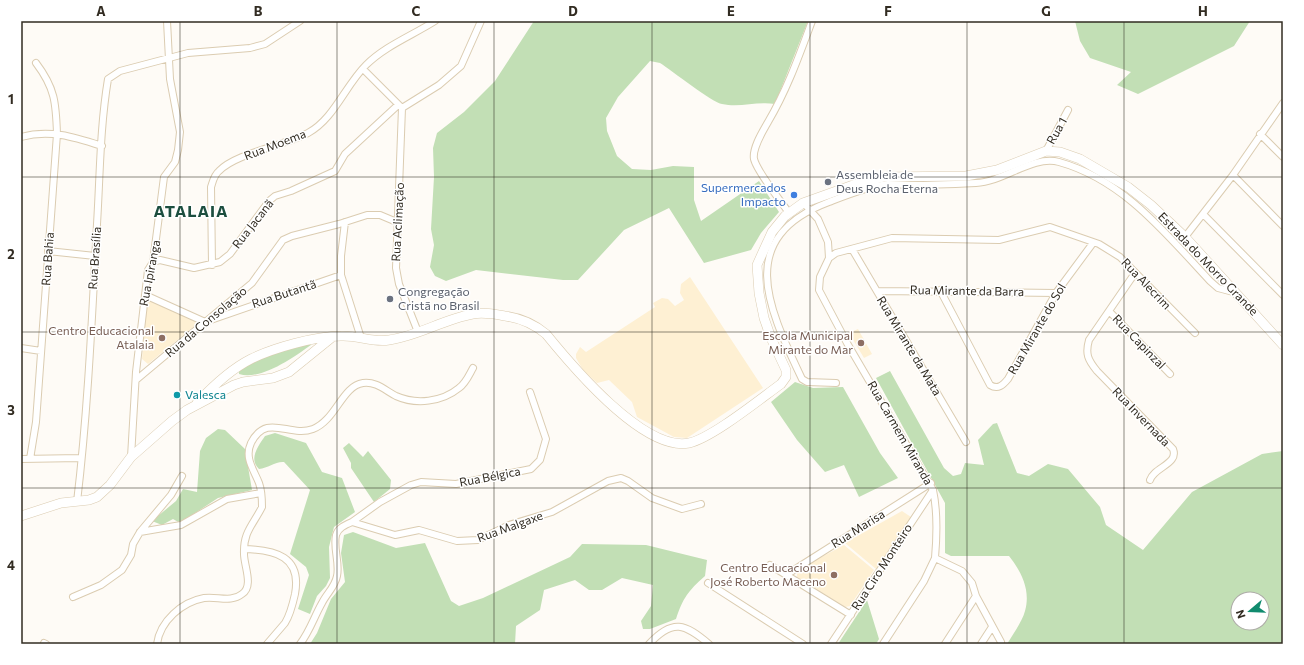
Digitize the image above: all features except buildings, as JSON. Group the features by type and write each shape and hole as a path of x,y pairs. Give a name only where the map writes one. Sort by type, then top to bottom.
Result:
{"street":[{"name":"Rua Ipiranga","path":"131,457 136,380 148,270 153,262 164,178 174,162 178,150 180,132 170,78 167,21"},
{"path":"168,57 203,51 250,48 265,44 300,21"},
{"name":"Rua Moema","path":"212,265 211,187 214,177 219,170 248,155 293,141 310,132 324,122 366,64 435,21"},
{"name":"Rua Jacanã","path":"153,262 160,260 194,268 220,262 230,254 269,201 275,196 291,191 335,171 345,154 400,106 439,85 461,66 481,21"},
{"path":"789,213 758,168 754,159 754,152 765,128 787,88 812,21"},
{"name":"Rua Brasília","path":"77,502 80,458 90,370 95,256 108,79 120,71 168,57"},
{"name":"Rua Bahia","path":"30,459 36,422 57,134 54,96 48,80 36,63"},
{"path":"363,69 400,106"},
{"path":"1185,237 1233,175 1260,134 1283,103"},
{"name":"Rua Aclimação","path":"400,106 399,223 396,268 399,284 418,332"},
{"name":"Rua 1","path":"1046,152 1068,110"},
{"path":"21,137 40,133 65,134 102,146"},
{"path":"1260,134 1283,157"},
{"name":"Estrada do Morro Grande","path":"21,516 61,503 89,500 104,491 131,457 172,421 197,404 236,368 251,359 302,342 334,336 379,341 389,340 472,314 487,313 524,320 546,334 583,378 636,424 658,438 677,444 690,443 706,436 727,423 781,384 786,377 786,370 771,338 764,318 759,293 757,265 772,232 789,213 834,191 884,177 966,176 997,170 1046,152 1060,152 1080,159 1128,186 1185,237 1233,292 1283,345"},
{"path":"836,383 807,382 802,379 780,333 769,291 768,269 770,252 776,238 806,206 887,184 978,183 1000,178 1036,162 1055,161 1082,170 1111,185 1150,217 1210,281 1218,288 1233,292"},
{"path":"1233,175 1283,226"},
{"path":"806,206 824,230 828,242 829,258"},
{"name":"Rua da Consolação","path":"136,380 252,283 277,246 283,240 292,236 367,215 380,214 399,223"},
{"path":"1203,214 1283,295"},
{"path":"345,222 341,275 361,338"},
{"path":"829,258 836,253 898,238 999,240 1044,226 1056,228 1093,243"},
{"name":"Rua Alecrim","path":"1093,243 1109,249 1135,272 1194,333"},
{"name":"Rua Mirante do Sol","path":"940,290 990,385 994,388 998,387 1008,379 1056,293 1093,243"},
{"name":"Rua Mirante da Mata","path":"852,249 966,442"},
{"path":"48,251 95,256"},
{"name":"Rua Carmem Miranda","path":"829,258 820,277 819,290 847,343 932,487 936,504 937,535 935,558 924,582 884,644"},
{"path":"1109,311 1135,272"},
{"name":"Rua Butantã","path":"205,322 341,275"},
{"name":"Rua Mirante da Barra","path":"877,291 940,290 1056,293"},
{"path":"759,293 769,291"},
{"path":"145,295 205,322"},
{"name":"Rua Invernada","path":"1109,311 1089,340 1086,351 1089,361 1097,371 1173,449 1175,455 1173,459 1154,472 1150,480"},
{"name":"Rua Capinzal","path":"1109,311 1170,374"},
{"name":"Estrada do Morro Grande","path":"197,404 243,382 273,378 289,372 334,336"},
{"path":"21,348 41,351"},
{"path":"236,368 235,375 243,382"},
{"path":"157,644 161,630 169,618 179,609 204,598 235,598 245,593 248,578 244,549 247,531 262,507 259,484 249,461 248,453 251,444 265,428 270,426 303,431 313,429 325,421 351,387 364,382 376,384 406,400 422,402 437,399 460,388 466,381 473,368"},
{"name":"Rua Bélgica","path":"352,522 380,502 411,485 421,482 456,484 531,469 540,460 546,440 530,392"},
{"path":"21,459 80,458"},
{"path":"73,597 102,586 122,570 131,555 133,544 140,532 171,494 182,476"},
{"name":"Rua Malgaxe","path":"352,522 395,535 419,530 457,541 478,540 509,525 552,512 608,481 621,478 625,479 652,498 682,509 701,504"},
{"name":"Rua Marisa","path":"786,575 932,487"},
{"name":"Rua Ciro Monteiro","path":"831,644 932,487"},
{"path":"140,532 181,525 227,499 261,493"},
{"path":"300,644 310,630 316,614 326,595 334,586 338,575 336,534 342,526 352,522"},
{"path":"244,549 275,553 288,559 295,570 297,584 293,603 286,622 267,644"},
{"path":"935,558 962,571 972,583 976,596 1001,642"},
{"path":"770,565 851,615"},
{"path":"708,583 803,644"},
{"path":"945,644 976,596"},
{"path":"649,644 655,637 671,627 685,627 693,631 709,644"},
{"path":"981,644 992,627"}],"shaded area":[{"path":"690,277 763,388 687,438 674,437 637,417 632,402 609,380 597,383 583,370 576,358 576,354 580,347 586,352 655,307 653,303 662,298 668,299 675,306 684,300 680,293 681,284"},
{"name":"Centro Educacional Atalaia","path":"147,299 198,323 148,364 142,359"},
{"name":"Escola Municipal Mirante do Mar","path":"858,329 872,354 864,358 849,333"},
{"path":"902,511 911,517 876,569 845,543"},
{"name":"Centro Educacional José Roberto Maceno","path":"844,545 874,570 850,606 845,607 797,577 797,573 801,568"}],"green space":[{"path":"534,21 808,21 775,104 722,104 701,92 660,63 650,61 618,97 606,118 607,131 617,156 632,169 651,170 673,166 694,167 694,200 701,221 759,181 779,212 761,233 751,250 704,263 669,208 624,230 578,280 563,280 476,270 446,281 435,276 430,267 434,245 431,229 434,177 433,148 437,133 464,112 495,81"},
{"path":"1075,21 1250,21 1234,46 1138,94 1117,85 1131,72 1090,58 1080,41"},
{"path":"311,342 311,345 277,367 257,374 239,374 239,371 256,360"},
{"path":"890,371 944,468 953,476 961,474 965,463 984,465 978,440 993,424 997,423 1017,473 1029,476 1048,464 1068,469 1100,507 1106,525 1143,550 1192,492 1262,454 1283,451 1283,644 1007,644 1020,624 1027,603 1026,588 1021,574 1009,556 951,556 945,553 945,503 876,378"},
{"path":"795,382 813,388 843,387 880,453 898,478 859,497 844,465 825,472 797,440 771,402"},
{"path":"218,429 225,430 245,449 252,490 218,498 180,523 173,519 162,525 152,521 176,501 183,489 197,492 200,451 206,438"},
{"path":"275,433 306,443 322,472 342,478 355,512 334,527 329,547 330,578 326,586 317,596 310,614 298,609 309,575 306,567 290,554 310,490 284,462 259,469 254,461 256,452 265,436"},
{"path":"349,443 363,457 368,451 391,480 390,489 374,502 351,468 351,463 343,448"},
{"path":"353,532 396,548 425,543 451,601 459,606 483,598 570,557 582,544 646,545 707,560 705,576 687,595 676,619 650,629 643,629 641,621 651,606 653,585 622,578 602,590 589,590 575,580 544,590 540,610 516,626 515,644 310,644 317,633 331,599 345,582 341,553 344,535"},
{"path":"867,600 879,639 876,644 838,644"}],"place":[{"name":"Assembleia de Deus Rocha Eterna","path":"828,182"},
{"name":"Supermercados Impacto","path":"794,195"},
{"name":"Congregação Cristã no Brasil","path":"390,299"},
{"name":"Centro Educacional Atalaia","path":"162,338"},
{"name":"Escola Municipal Mirante do Mar","path":"861,343"},
{"name":"Valesca","path":"177,395"},
{"name":"Centro Educacional José Roberto Maceno","path":"834,575"}],"district":[{"name":"ATALAIA","path":"191,211"}]}
